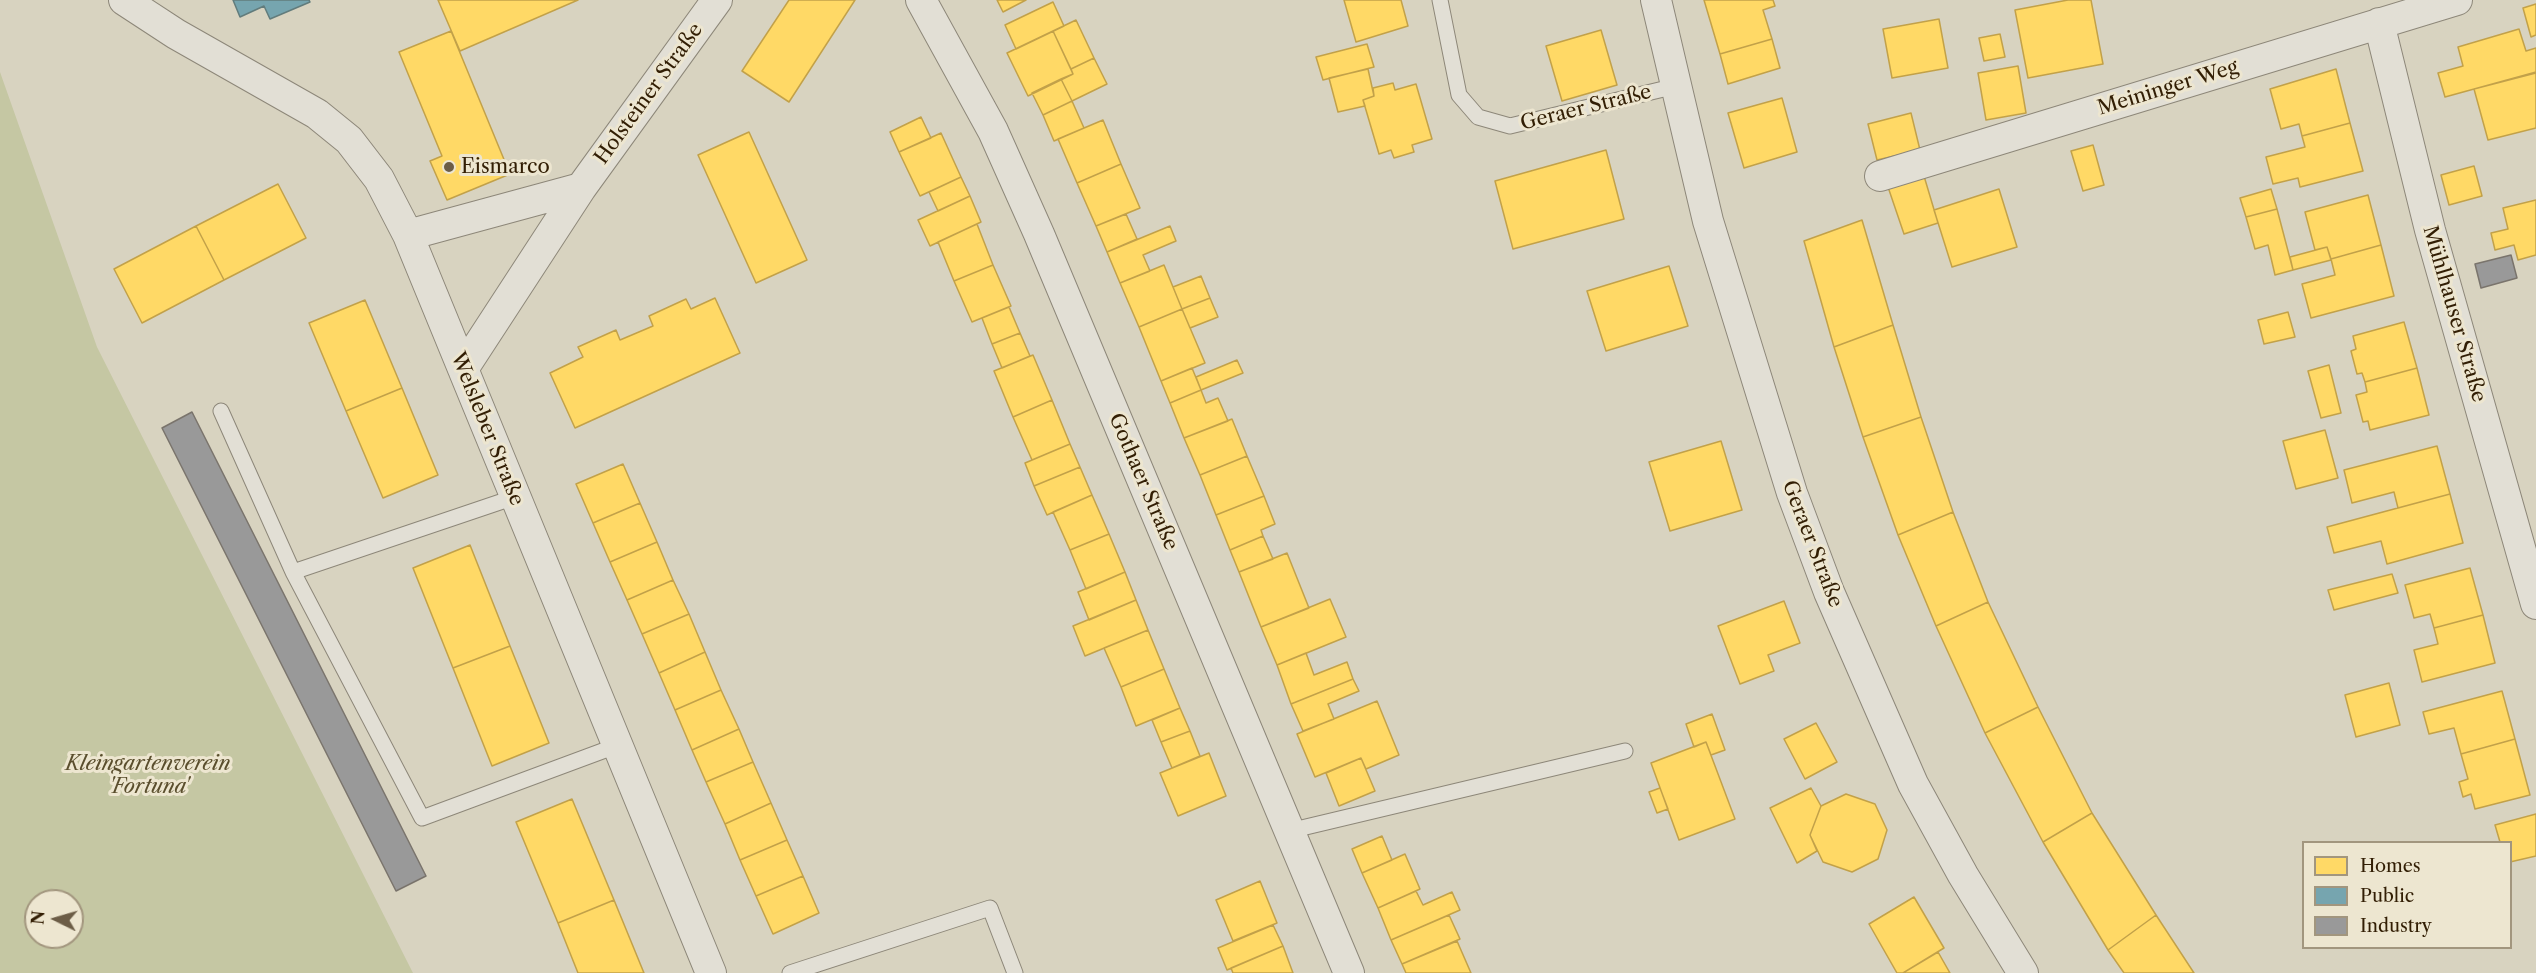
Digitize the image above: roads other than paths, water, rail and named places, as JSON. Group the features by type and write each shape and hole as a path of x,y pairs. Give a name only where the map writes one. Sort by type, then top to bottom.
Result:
{"street":[{"name":"Welsleber Straße","path":"124,0 176,34 317,114 340,132 374,171 408,235 711,973"},
{"name":"Holsteiner Straße","path":"463,369 581,188 717,0"},
{"name":"Gothaer Straße","path":"921,0 987,120 1025,203 1349,973"},
{"name":"Geraer Straße","path":"1656,0 1708,221 1792,493 1829,591 1913,784 1963,875 2023,973"},
{"name":"Meininger Weg","path":"1880,176 2457,0"},
{"name":"Mühlhauser Straße","path":"2379,23 2430,230 2536,604"},
{"path":"408,235 581,188"}],"lane":[{"name":"Geraer Straße","path":"1440,0 1460,95 1478,117 1510,126 1676,86"},
{"path":"221,411 293,572 422,819 616,746"},
{"path":"293,572 515,496"},
{"path":"1289,831 1625,751"},
{"path":"789,973 990,908 1016,973"}],"place":[{"name":"Eismarco","path":"449,167"}],"park label":[{"name":"Kleingartenverein 'Fortuna'","path":"148,776"}]}
